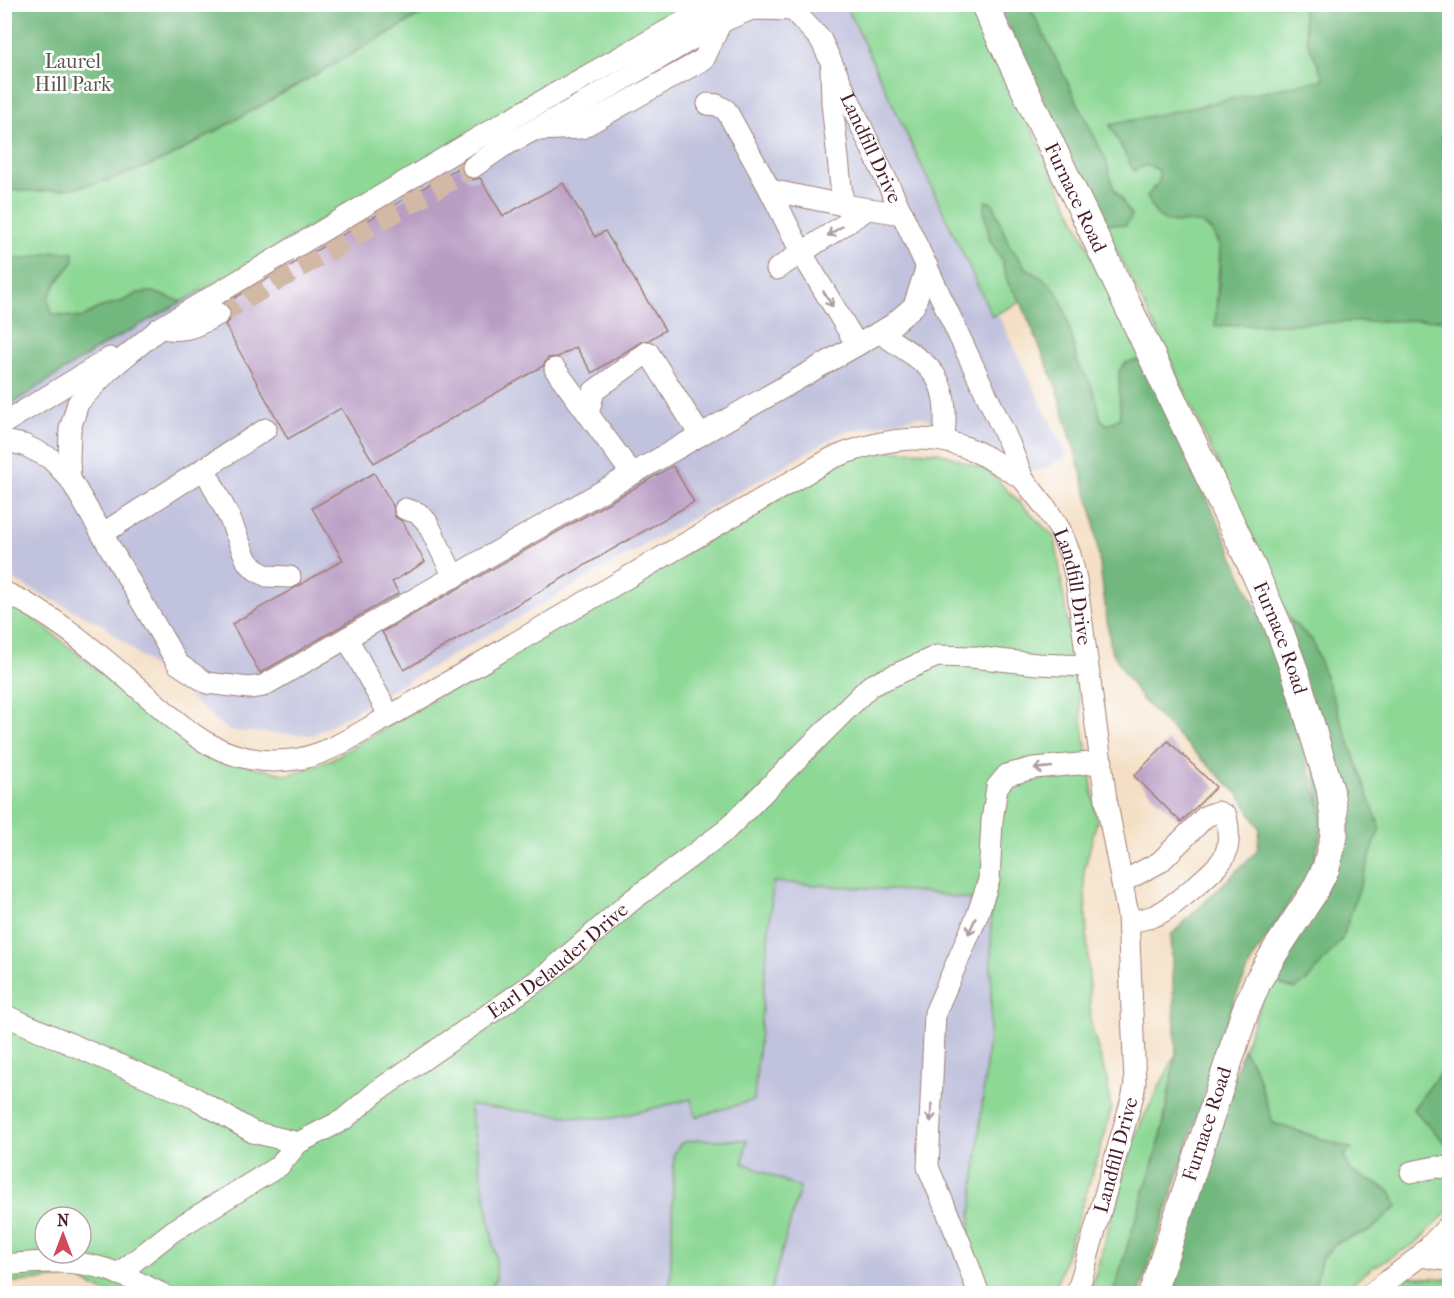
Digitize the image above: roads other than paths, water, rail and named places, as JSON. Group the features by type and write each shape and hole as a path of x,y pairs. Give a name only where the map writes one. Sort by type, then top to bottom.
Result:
{"main road":[{"name":"Furnace Road","path":"984,4 1259,583 1296,675 1332,802 1334,836 1326,868 1314,892 1275,950 1258,981 1245,1012 1152,1293"}],"street":[{"name":"Landfill Drive","path":"722,22 752,9 793,10 821,40 1010,443 1023,479 1060,530 1070,554 1076,579 1087,666 1129,922 1134,1089 1077,1293"},
{"path":"4,423 498,126 665,32 687,20 722,22 704,59 581,128 533,130 502,147 473,167"},
{"path":"831,61 832,103 843,205"},
{"path":"708,104 717,105 726,110 801,252 857,345"},
{"path":"770,190 903,214"},
{"path":"777,269 868,209"},
{"path":"4,441 24,445 50,458 70,479 178,664 207,683 249,688 263,686 892,325 914,306 927,266"},
{"path":"70,479 70,429 78,403 108,371 160,328 177,331 189,329 219,314"},
{"path":"879,332 920,360 936,376 945,398 944,440"},
{"path":"588,414 594,391 648,352 700,435"},
{"path":"555,369 632,474"},
{"path":"102,534 266,429"},
{"path":"4,592 22,600 54,620 183,726 210,745 229,753 262,760 299,758 329,749 389,716 832,458 873,443 901,439 944,440 964,446 1023,479"},
{"path":"204,468 230,519 247,561 267,576 290,577"},
{"path":"405,509 418,513 427,522 453,577"},
{"path":"347,638 389,716"},
{"name":"Earl Delauder Drive","path":"298,1143 343,1120 376,1092 547,974 631,901 725,831 870,686 937,656 1087,666"},
{"path":"979,1293 962,1245 928,1167 935,1013 977,916 989,880 992,821 997,788 1007,775 1034,768 1102,762"},
{"path":"1122,882 1160,862 1206,816 1218,812 1226,816 1228,841 1224,858 1189,892 1156,915 1129,922"},
{"path":"4,1015 195,1098 253,1132 298,1143 279,1166 173,1231 118,1274"},
{"path":"1411,1172 1436,1167 1449,1168"},
{"path":"1371,1293 1420,1256 1449,1224"},
{"path":"1420,1256 1449,1261"},
{"path":"4,1265 52,1262 99,1267 162,1293"}],"tunnel":[{"path":"219,314 473,167"}],"park label":[{"name":"Laurel Hill Park","path":"73,72"}]}
